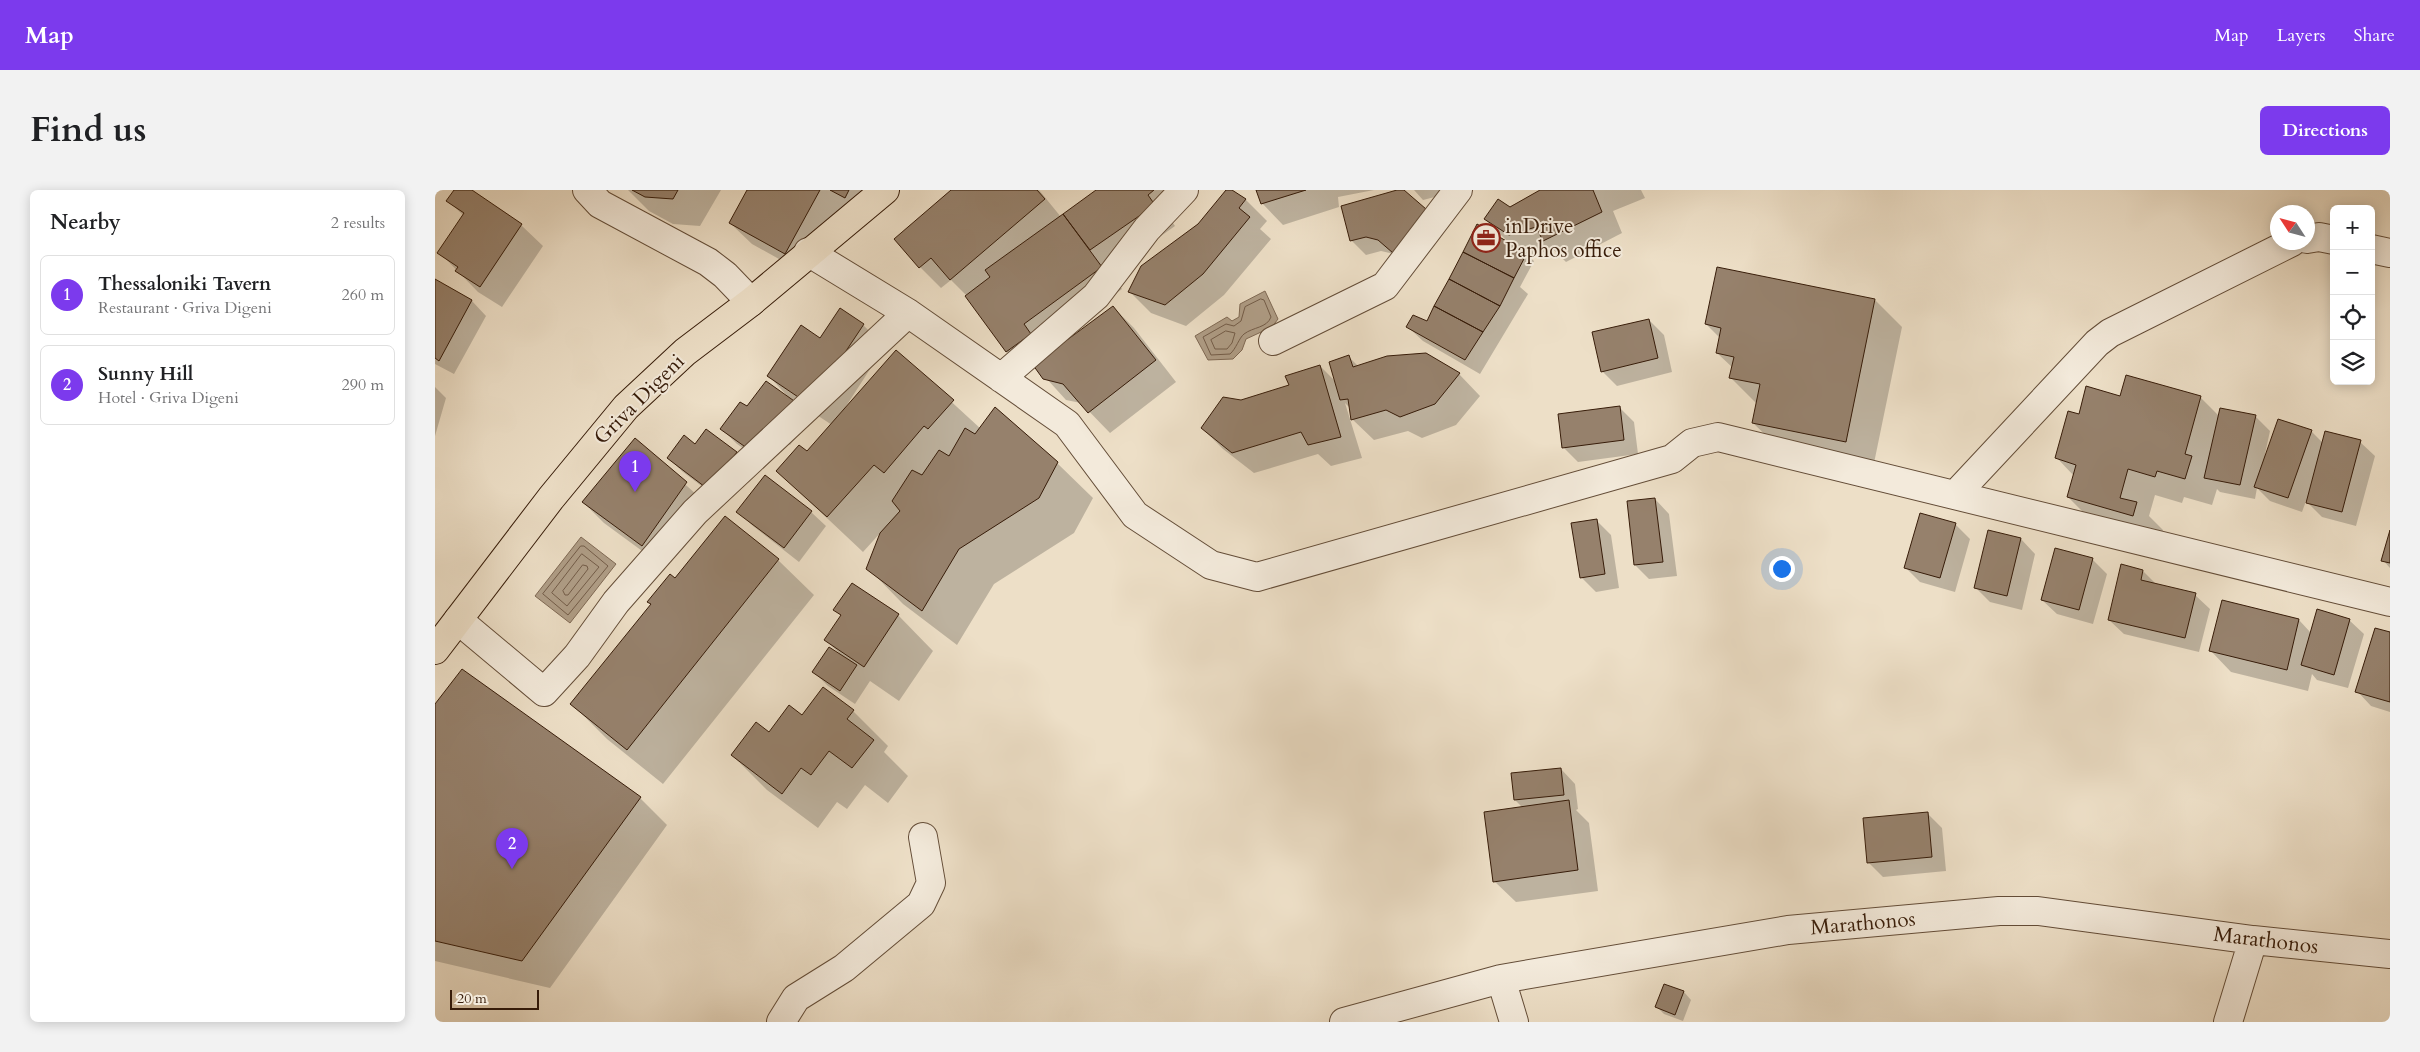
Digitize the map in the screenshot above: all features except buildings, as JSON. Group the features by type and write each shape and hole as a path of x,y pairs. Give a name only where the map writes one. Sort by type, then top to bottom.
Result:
{"main road":[{"name":"Griva Digeni","path":"435,650 573,469 626,407 685,352 751,302 808,252 885,190"}],"street":[{"path":"587,190 600,204 718,269 751,302"},
{"path":"1001,378 1096,296 1147,229 1184,190"},
{"path":"1273,341 1385,286 1458,190"},
{"path":"2315,238 2330,239"},
{"path":"2375,249 2390,253"},
{"path":"1955,495 2097,343 2110,333 2276,250"},
{"path":"808,252 909,313 1067,424 1135,515 1211,565 1257,577 1671,459 1692,443 1718,437 2390,602"},
{"path":"458,620 544,692 577,656 616,602 695,512 909,313"},
{"path":"781,1022 796,998 844,968 921,904 931,883 923,837"},
{"name":"Marathonos","path":"1343,1022 1391,1015 1501,979 1788,930 1999,911 2038,911 2253,940 2390,954"},
{"path":"2228,1022 2253,940"},
{"path":"1501,979 1514,1022"}],"water":[{"path":"1265,291 1278,319 1272,327 1246,339 1242,350 1233,359 1208,360 1195,336 1227,317 1232,321 1239,317 1240,304"},
{"path":"581,537 616,564 570,623 535,596"}],"place":[{"name":"inDrive Paphos office","path":"1486,238"},
{"name":"Thessaloniki Tavern","path":"635,492"},
{"name":"Sunny Hill","path":"512,869"}]}
